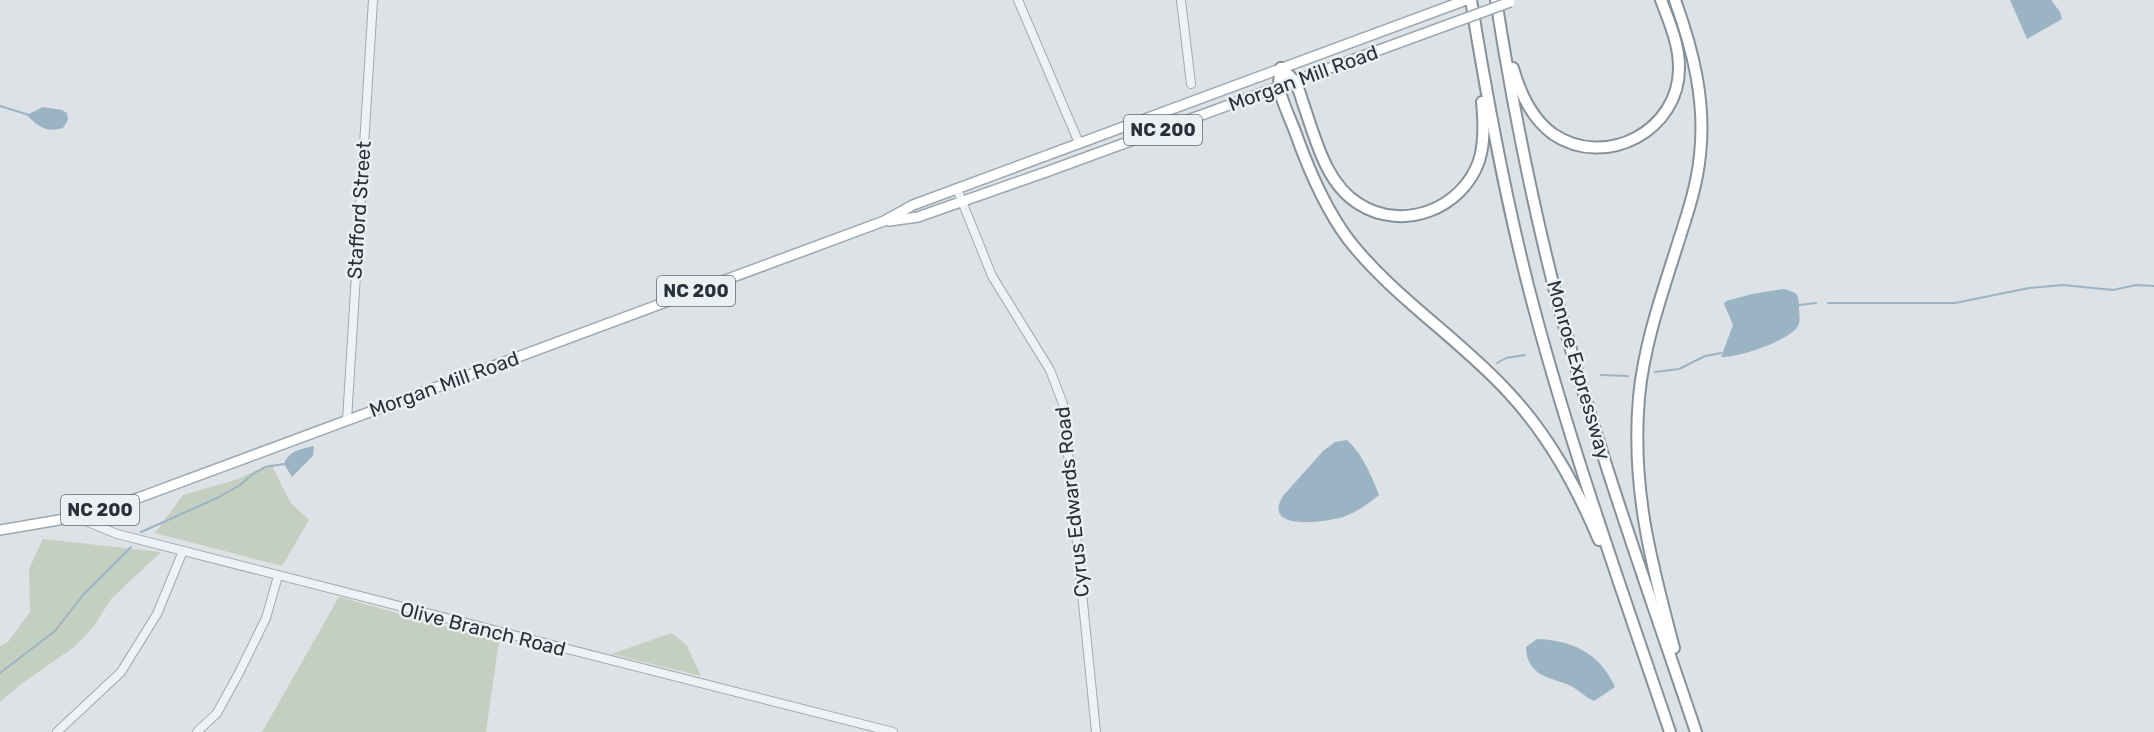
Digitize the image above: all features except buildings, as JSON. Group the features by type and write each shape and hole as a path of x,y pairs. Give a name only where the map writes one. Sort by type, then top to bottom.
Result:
{"highway":[{"name":"Monroe Expressway","path":"1471,0 1503,176 1535,311 1564,414 1670,732"},
{"name":"Monroe Expressway","path":"1496,0 1525,161 1559,305 1601,447 1696,732"},
{"path":"1499,21 1518,85 1526,102 1541,123 1554,134 1577,145 1593,148 1610,147 1635,140 1649,130 1667,110 1675,93 1678,57 1661,0"},
{"path":"1675,0 1687,35 1697,78 1701,122 1700,157 1691,200 1648,345 1639,396 1637,449 1640,502 1650,554 1696,732"},
{"path":"1281,68 1295,81 1322,156 1344,192 1358,204 1376,212 1395,216 1415,215 1434,210 1458,194 1471,178 1478,163 1483,146 1484,127 1479,51"},
{"path":"1281,68 1279,87 1314,180 1339,226 1372,266 1484,368 1532,420 1575,487 1628,606"}],"main road":[{"name":"Morgan Mill Road","path":"884,221 918,217 1513,1"},
{"name":"Morgan Mill Road","path":"0,530 76,517 138,498 884,221 913,205 1462,2"}],"street":[{"name":"Stafford Street","path":"346,420 373,0"},
{"path":"1017,0 1079,144"},
{"path":"1181,0 1191,84"},
{"name":"Cyrus Edwards Road","path":"957,189 992,276 1050,370 1063,404 1096,732"},
{"name":"Olive Branch Road","path":"76,517 117,534 893,732"},
{"path":"57,732 121,672 157,614 183,551"},
{"path":"196,732 217,713 239,673 266,618 278,576"}],"green space":[{"path":"271,464 290,502 309,520 282,566 155,533 183,495 235,480"},
{"path":"43,539 161,552 111,599 94,626 73,648 21,684 0,702 0,646 8,642 30,612 29,569"},
{"path":"339,597 499,641 486,732 262,732"},
{"path":"672,633 687,646 701,676 611,654"}],"water":[{"path":"2010,0 2051,0 2062,19 2027,39"},
{"path":"43,107 67,113 68,120 63,128 52,130 43,128 27,115"},
{"path":"1783,289 1798,296 1800,317 1798,326 1793,332 1763,348 1739,355 1721,357 1733,325 1724,304 1726,301"},
{"path":"1347,440 1362,459 1379,495 1358,510 1335,519 1298,522 1288,520 1281,515 1279,507 1283,496 1323,451 1335,442"},
{"path":"314,446 313,456 292,477 284,464 286,459 296,451"},
{"path":"1537,639 1562,642 1584,651 1601,665 1615,687 1594,701 1569,685 1540,674 1530,664 1526,647"}],"waterway":[{"path":"0,106 29,115"},
{"path":"1828,303 1955,303 2029,288 2063,285 2113,290 2136,285 2154,286"},
{"path":"1799,305 1816,303"},
{"path":"1655,372 1679,369 1705,356 1721,353"},
{"path":"1497,363 1506,358 1525,355"},
{"path":"1601,375 1628,376"},
{"path":"141,532 217,498 265,467 284,464"},
{"path":"0,673 55,631 83,595 131,547"}]}
